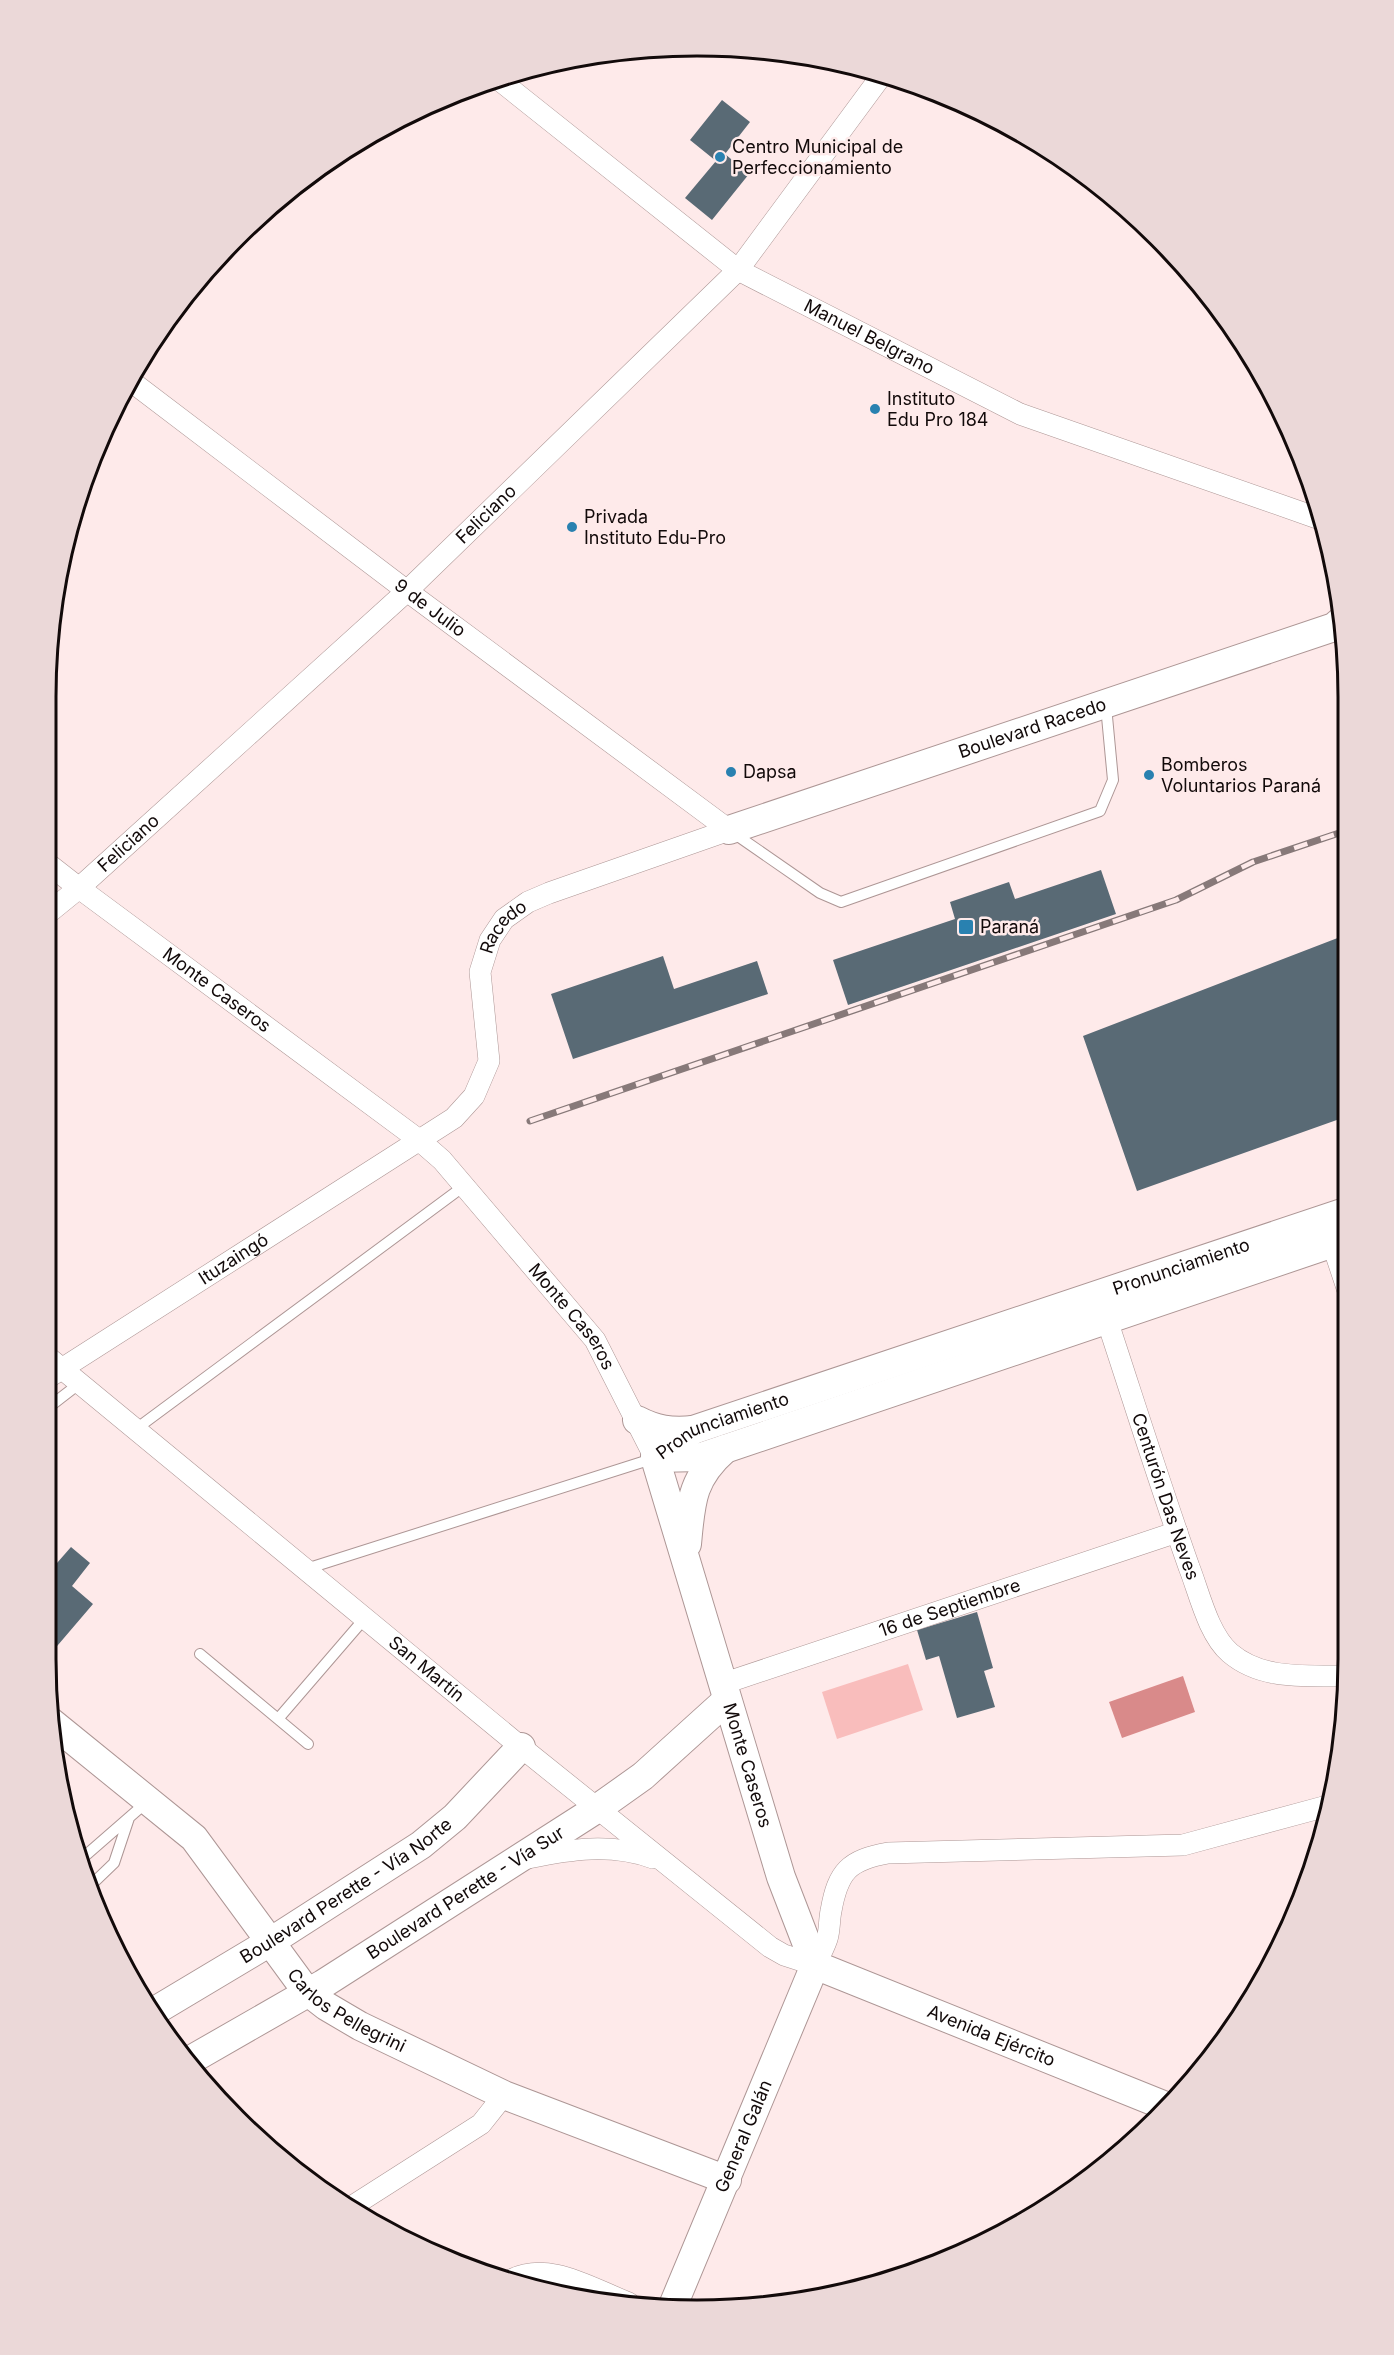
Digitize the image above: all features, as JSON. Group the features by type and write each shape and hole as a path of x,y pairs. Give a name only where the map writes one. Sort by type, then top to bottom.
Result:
{"street":[{"name":"Feliciano","path":"55,908 407,591 738,270 877,82"},
{"name":"Manuel Belgrano","path":"506,85 738,270 1020,414 1312,516"},
{"name":"9 de Julio","path":"136,385 407,591 729,830"},
{"name":"Boulevard Racedo","path":"729,830 1334,628"},
{"name":"Racedo","path":"419,1140 454,1118 474,1096 489,1061 480,972 490,940 504,919 528,902 549,892 729,830"},
{"name":"Monte Caseros","path":"55,869 419,1140 442,1160 595,1340 655,1458 781,1877 815,1965"},
{"name":"Ituzaingó","path":"55,1367 419,1140"},
{"name":"Pronunciamiento","path":"655,1458 693,1430 1339,1214"},
{"name":"Pronunciamiento","path":"655,1458 700,1457 1339,1240"},
{"name":"Centurón Das Neves","path":"1107,1320 1210,1624 1228,1651 1244,1663 1280,1675 1338,1676"},
{"name":"San Martín","path":"55,1369 80,1383 521,1747 770,1947 784,1955 815,1965"},
{"path":"637,1420 655,1429 674,1432 693,1430"},
{"path":"686,1556 690,1511 698,1479 710,1462 727,1448"},
{"name":"16 de Septiembre","path":"724,1692 1177,1532"},
{"name":"Boulevard Perette - Vía Sur","path":"195,2057 308,1992 598,1808 643,1776 724,1692"},
{"name":"Carlos Pellegrini","path":"60,1731 139,1809 194,1838 308,1992 326,2006 379,2036 504,2096 727,2180"},
{"name":"Boulevard Perette - Vía Norte","path":"160,2009 270,1942 434,1835 521,1747"},
{"path":"815,1965 828,1938 834,1894 841,1878 850,1864 862,1859 888,1853 1183,1845 1321,1808"},
{"path":"515,1861 567,1850 616,1848 641,1853 665,1862"},
{"name":"Avenida Ejército","path":"815,1965 1159,2103"},
{"name":"General Galán","path":"676,2299 815,1965"},
{"path":"358,2202 480,2124 504,2096"},
{"path":"523,2275 552,2273 600,2292"}],"lane":[{"path":"729,830 820,893 841,902 1100,811 1113,780 1106,704"},
{"path":"136,1429 464,1186"},
{"path":"55,1402 80,1383"},
{"path":"306,1569 655,1458"},
{"path":"278,1719 365,1617"},
{"path":"200,1654 308,1744"},
{"path":"87,1854 139,1809"},
{"path":"96,1880 114,1863 139,1809"}],"shaded area":[{"path":"908,1664 923,1710 837,1739 822,1692"},
{"path":"1183,1676 1195,1712 1122,1738 1109,1702"}],"building":[{"name":"Centro Municipal de Perfeccionamiento","path":"722,100 750,122 725,154 749,174 712,220 685,198 716,161 690,140"},
{"path":"1101,870 1116,914 848,1005 833,960 955,919 950,902 1009,882 1015,899"},
{"path":"1339,937 1339,1119 1137,1191 1083,1036"},
{"path":"663,956 674,989 757,961 768,994 573,1059 551,994"},
{"path":"71,1547 90,1563 72,1586 93,1604 55,1648 55,1565"},
{"path":"977,1612 993,1668 984,1671 995,1707 957,1718 939,1656 926,1660 917,1630"}],"railway":[{"path":"530,1121 1176,900 1253,862 1339,833"}],"place":[{"name":"Centro Municipal de Perfeccionamiento","path":"720,157"},
{"name":"Instituto Edu Pro 184","path":"875,409"},
{"name":"Privada Instituto Edu-Pro","path":"572,527"},
{"name":"Dapsa","path":"731,772"},
{"name":"Bomberos Voluntarios Paraná","path":"1149,775"},
{"name":"Paraná","path":"966,927"}]}
